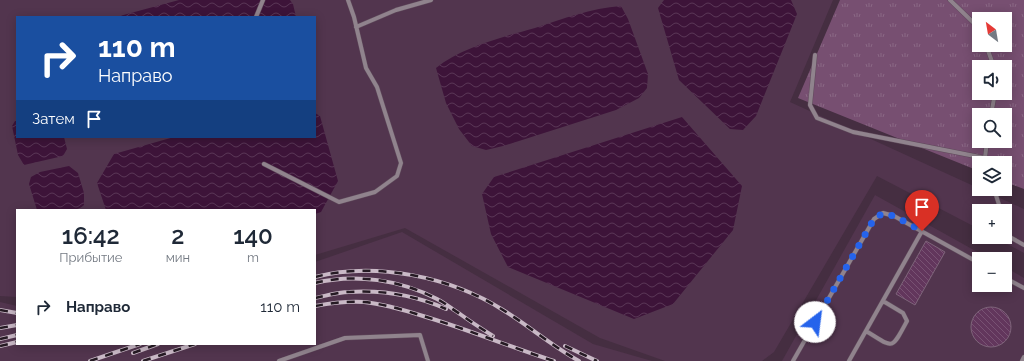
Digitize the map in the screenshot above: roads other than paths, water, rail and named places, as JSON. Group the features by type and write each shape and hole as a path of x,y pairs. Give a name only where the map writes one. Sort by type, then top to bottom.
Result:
{"lane":[{"path":"256,16 263,0"},
{"path":"264,164 340,202 375,192 398,176 401,163 377,87 366,68 348,0"},
{"path":"356,27 396,10 431,0"},
{"path":"950,0 972,21"},
{"path":"815,55 810,105 817,118 853,132 972,158"},
{"path":"792,361 874,219 883,213 894,216 972,259"},
{"path":"849,361 922,231"},
{"path":"1012,238 1024,244"},
{"path":"1012,282 1024,288"},
{"path":"866,331 887,344 892,344 896,341 907,321 903,313 883,301"},
{"path":"279,361 345,338 420,336 428,361"},
{"path":"1022,361 1024,357"}],"water":[{"path":"179,0 290,0 293,4 296,16 120,16"},
{"path":"664,0 791,0 797,14 756,116 743,130 730,129 679,80 658,8"},
{"path":"621,6 628,19 648,74 647,88 639,98 616,110 503,146 486,150 472,146 459,129 446,103 436,68 470,48 577,14"},
{"path":"316,114 320,116 338,181 321,212 316,214 316,209 106,209 97,183 114,154 170,138 316,138"},
{"path":"682,117 742,186 733,230 673,304 634,319 508,267 491,234 482,194 494,177"},
{"path":"16,121 16,138 64,138 67,149 63,156 24,165 18,155 12,126"},
{"path":"69,166 78,173 84,193 84,205 78,209 37,209 29,184 31,177 40,172"}],"railway":[{"path":"316,277 338,272 362,271 412,275 436,281 482,298 503,310 579,361"},
{"path":"316,283 330,280 362,279 378,280 408,287 423,292 440,301 493,336"},
{"path":"316,298 345,292 398,294 422,300 446,309"},
{"path":"316,306 333,303 364,302 386,306 439,321 554,361"},
{"path":"0,310 16,313"},
{"path":"0,328 16,325"},
{"path":"0,339 16,335"},
{"path":"0,346 16,342"},
{"path":"90,361 137,345"},
{"path":"133,353 155,345"},
{"path":"143,361 192,345"},
{"path":"565,346 597,361"}]}
